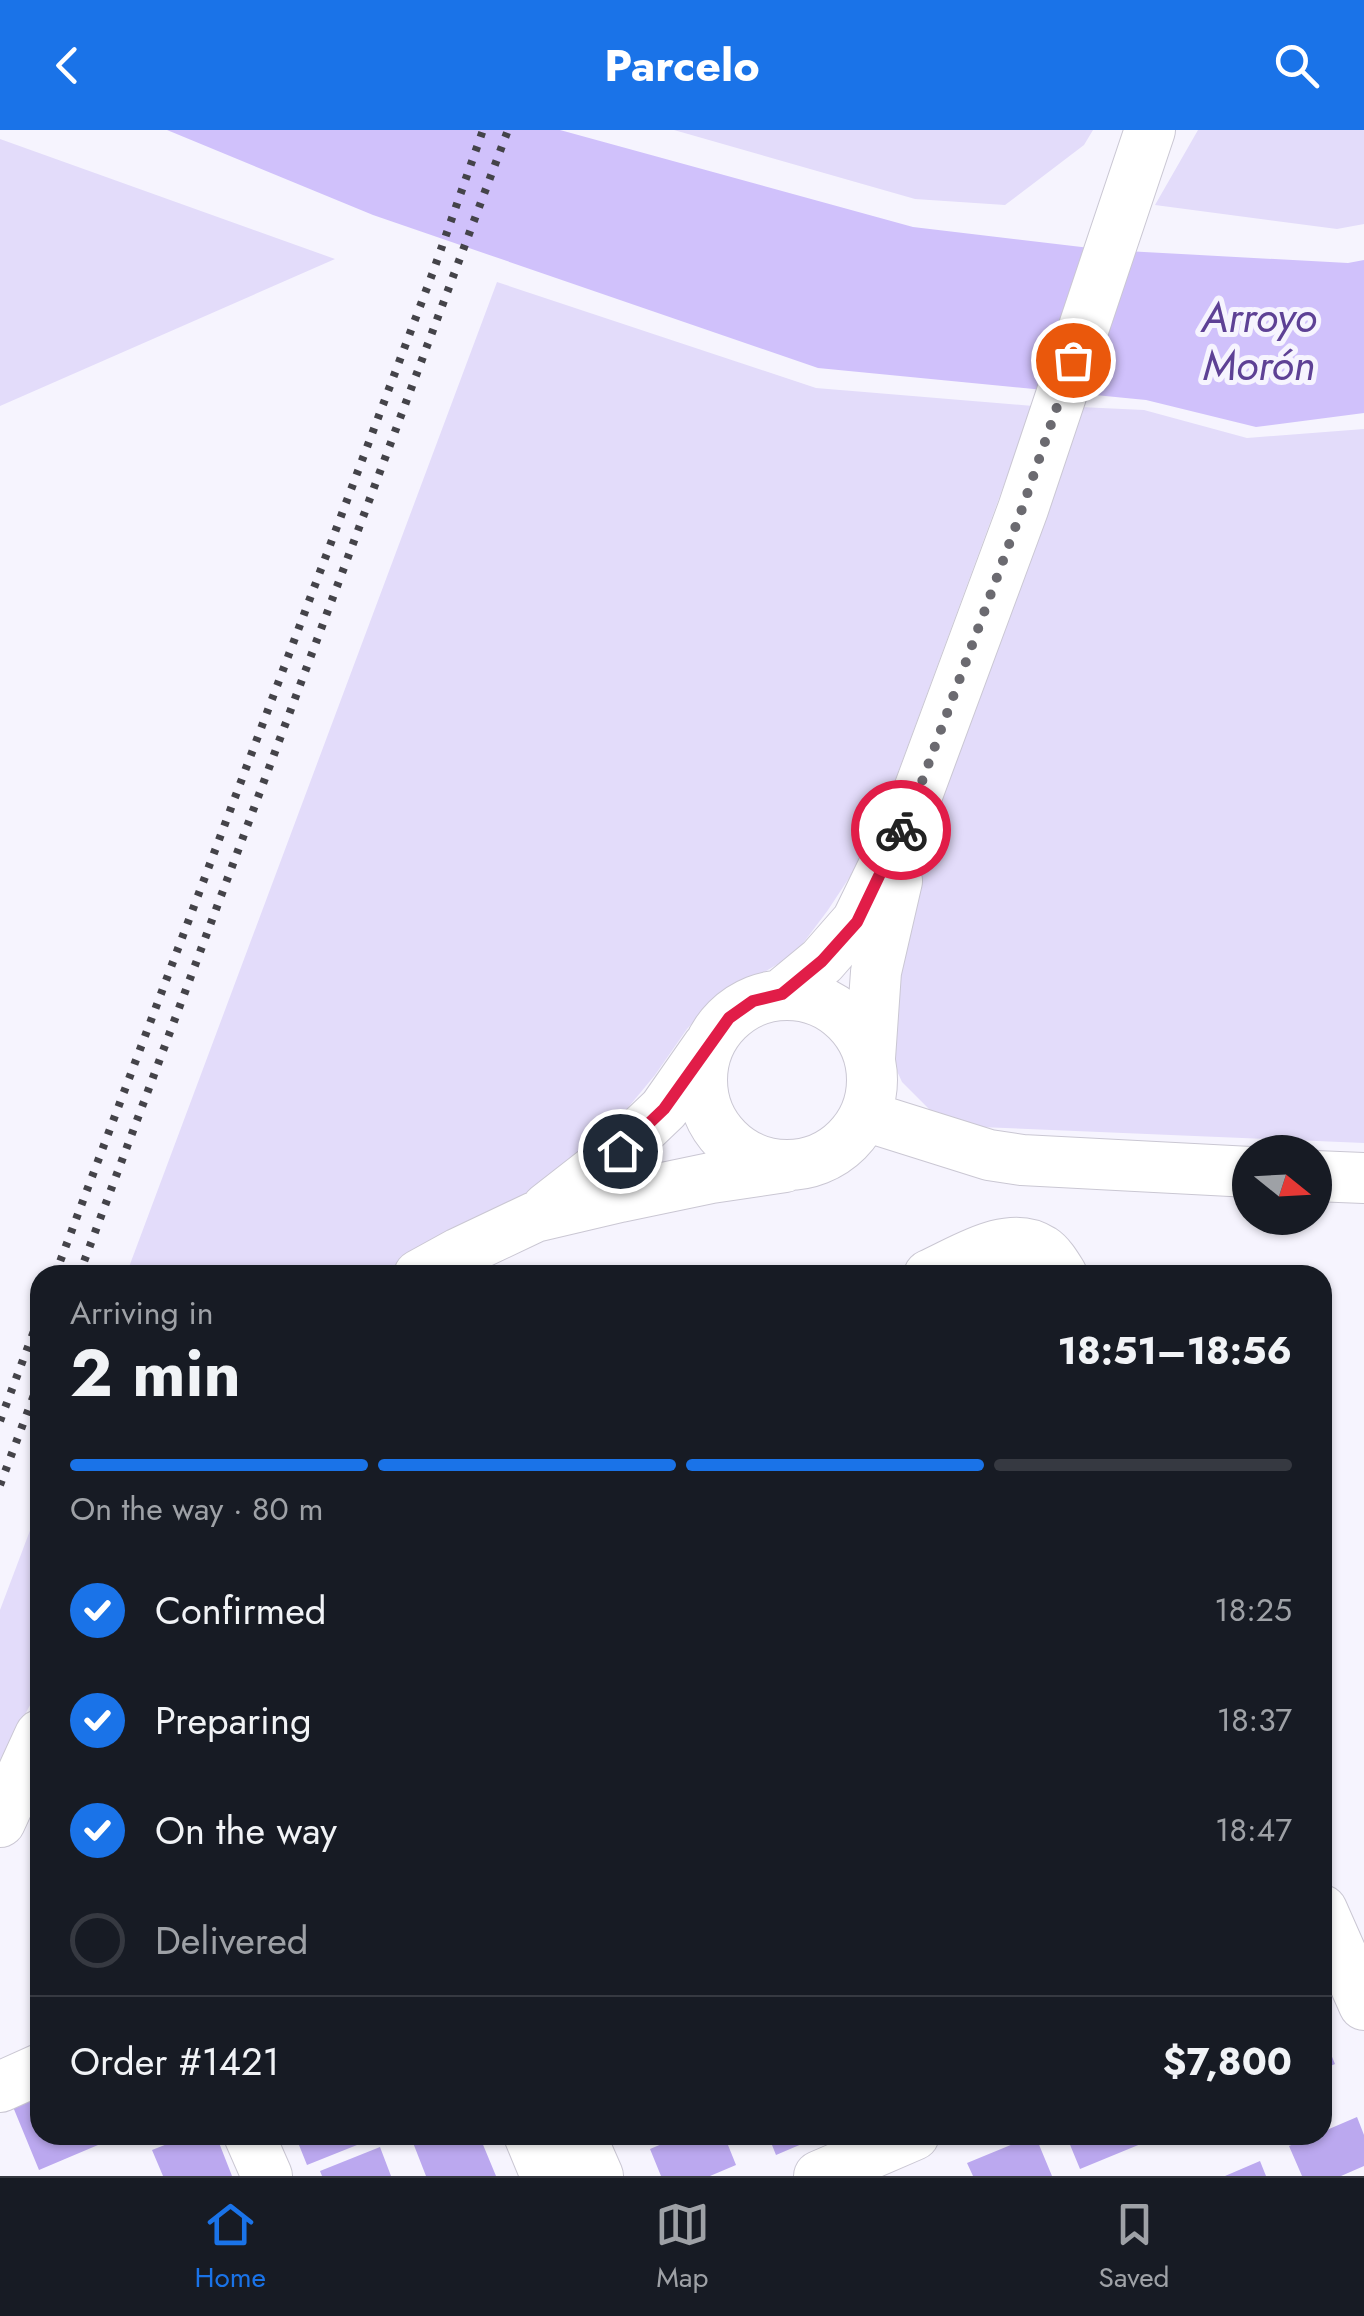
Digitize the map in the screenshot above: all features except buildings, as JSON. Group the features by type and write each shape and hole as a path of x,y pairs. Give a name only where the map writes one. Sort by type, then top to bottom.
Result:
{"street":[{"path":"782,994 822,961 857,922 913,806 1022,509 1149,133"},
{"path":"535,1217 711,1178 803,1165 829,1156 850,1139 865,1116 873,1088 870,1058 876,972 913,806"},
{"path":"437,1265 535,1217 620,1151 664,1109 729,1018 753,1001 782,994 811,998 837,1010 858,1032 870,1058"},
{"path":"711,1042 702,1068 703,1094 712,1120 728,1142 750,1158 776,1166 803,1165"},
{"path":"865,1116 988,1155 1232,1171"},
{"path":"1332,1177 1364,1178"},
{"path":"951,1265 1002,1242 1023,1242 1044,1251 1054,1265"},
{"path":"0,1822 30,1757"},
{"path":"1336,1932 1364,2005"},
{"path":"0,2087 30,2074"},
{"path":"254,2145 268,2176"},
{"path":"533,2145 546,2176"},
{"path":"584,2145 598,2176"},
{"path":"819,2176 891,2145"}],"shaded area":[{"path":"674,130 1093,130 1084,145 1005,205 915,199"},
{"path":"1198,130 1364,130 1364,224 1337,229 1155,205"},
{"path":"0,139 335,259 0,406"},
{"path":"497,282 816,388 1033,406 872,843 795,954 720,992 621,1116 541,1189 456,1228 398,1265 130,1265"},
{"path":"1080,407 1144,410 1247,438 1364,429 1364,1143 1332,1142 1332,1135 1232,1138 980,1127 931,1111 902,1082 886,1047 913,806"},
{"path":"30,1530 30,1705 0,1760 0,1610"}],"water":[{"name":"Arroyo Morón","path":"167,130 560,130 913,227 1107,250 1348,263 1364,260 1364,413 1256,427 1146,400 818,368 373,215"}],"railway":[{"path":"59,1265 483,130"},
{"path":"83,1265 508,130"},
{"path":"0,1421 30,1342"},
{"path":"0,1485 30,1406"}],"way so far":[{"path":"901,830 1022,509 1073,360"}],"route":[{"path":"620,1151 664,1109 729,1018 753,1001 782,994 822,961 857,922 901,830"}]}
